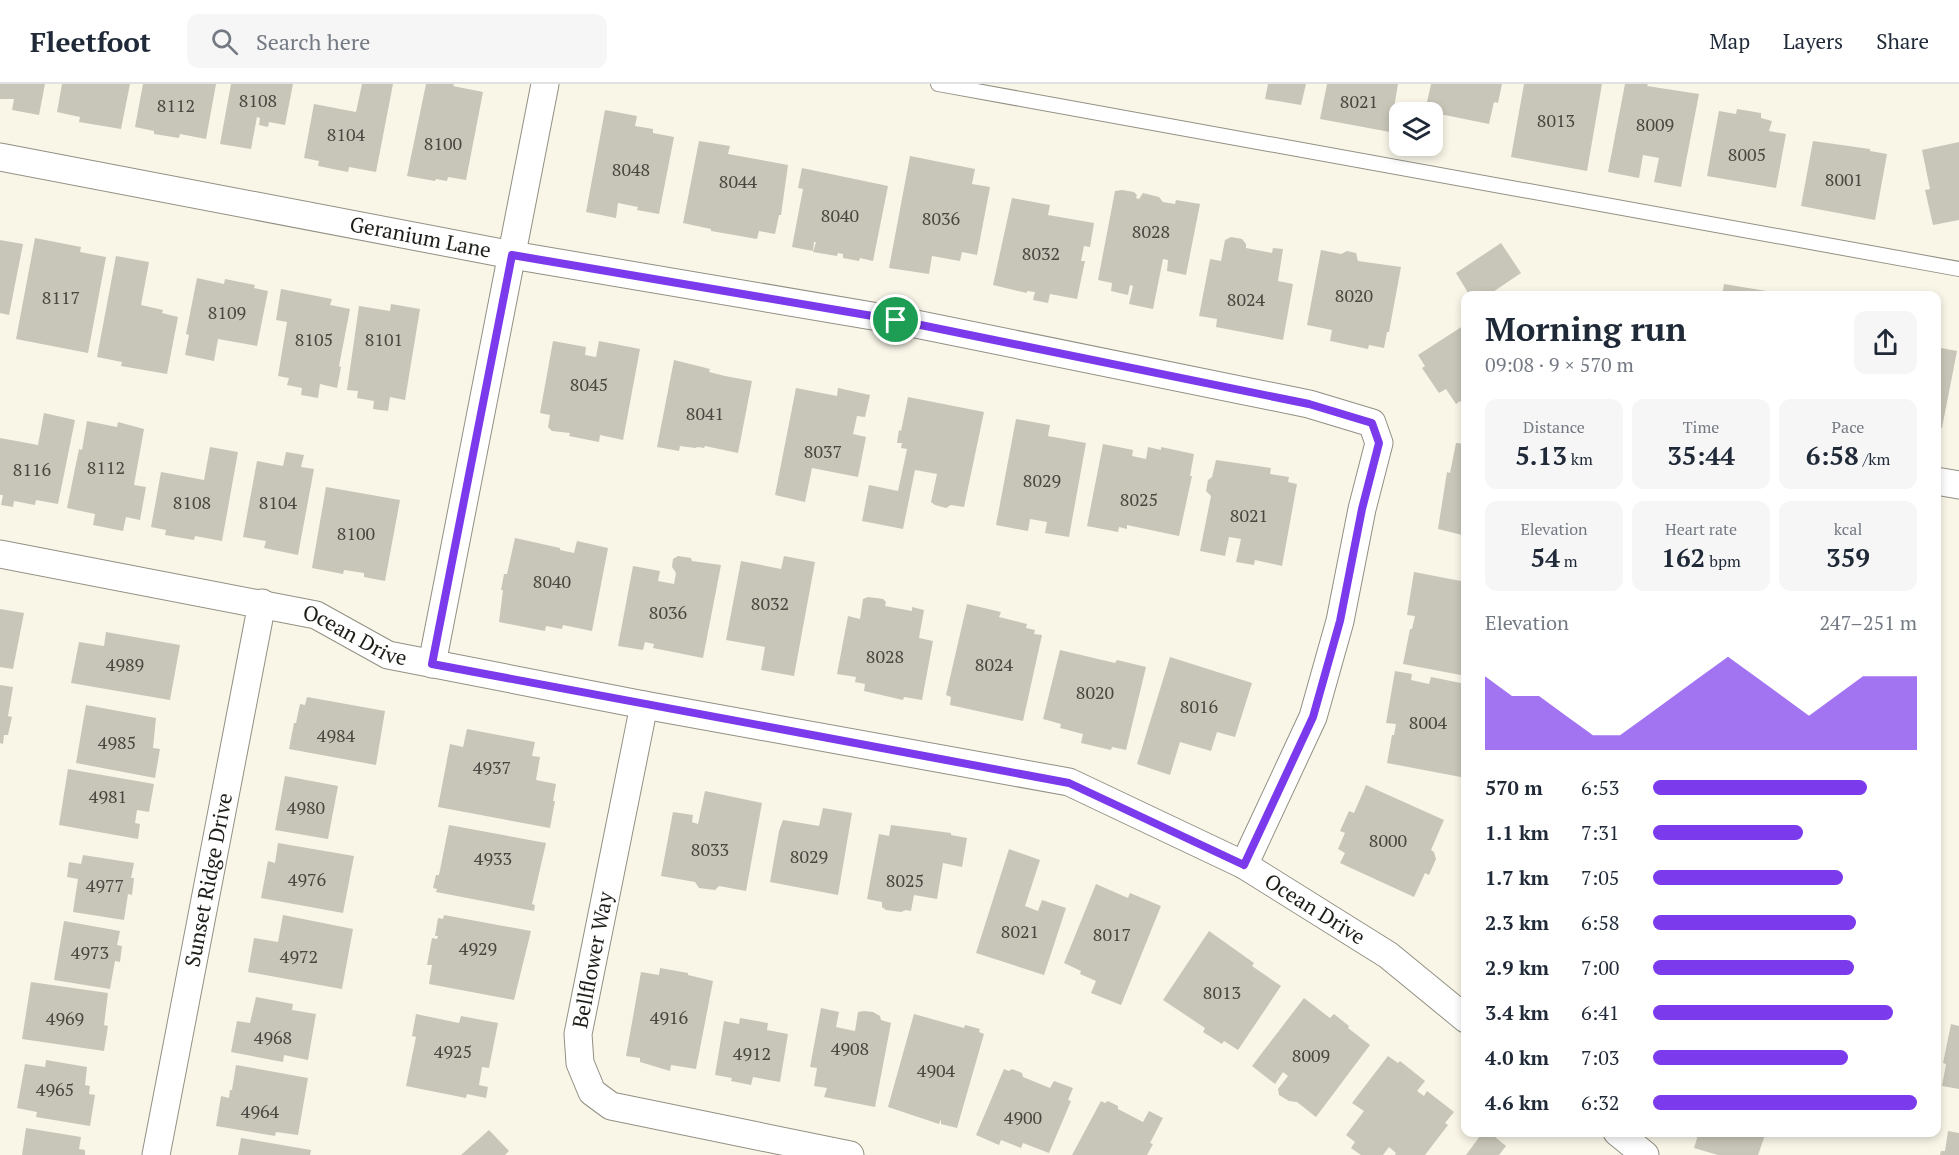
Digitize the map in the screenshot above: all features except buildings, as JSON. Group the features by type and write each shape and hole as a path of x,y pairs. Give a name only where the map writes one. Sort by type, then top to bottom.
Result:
{"street":[{"path":"432,664 545,84"},
{"name":"Geranium Lane","path":"0,157 512,255 896,320 1309,404 1372,423 1379,443 1362,509 1340,621 1313,717 1244,865"},
{"path":"1941,482 1959,485"},
{"name":"Ocean Drive","path":"0,554 316,615 388,655 644,705 1069,783 1244,865 1388,955 1461,1015"},
{"name":"Sunset Ridge Drive","path":"156,1155 262,603"},
{"name":"Bellflower Way","path":"644,705 578,1034 580,1063 592,1092 611,1106 850,1155"},
{"path":"1623,1137 1645,1155"}],"lane":[{"path":"938,84 1959,269"}],"route":[{"path":"512,255 896,320 1309,404 1372,423 1379,443 1362,509 1340,621 1313,717 1244,865 1069,783 432,664 512,255"}]}
